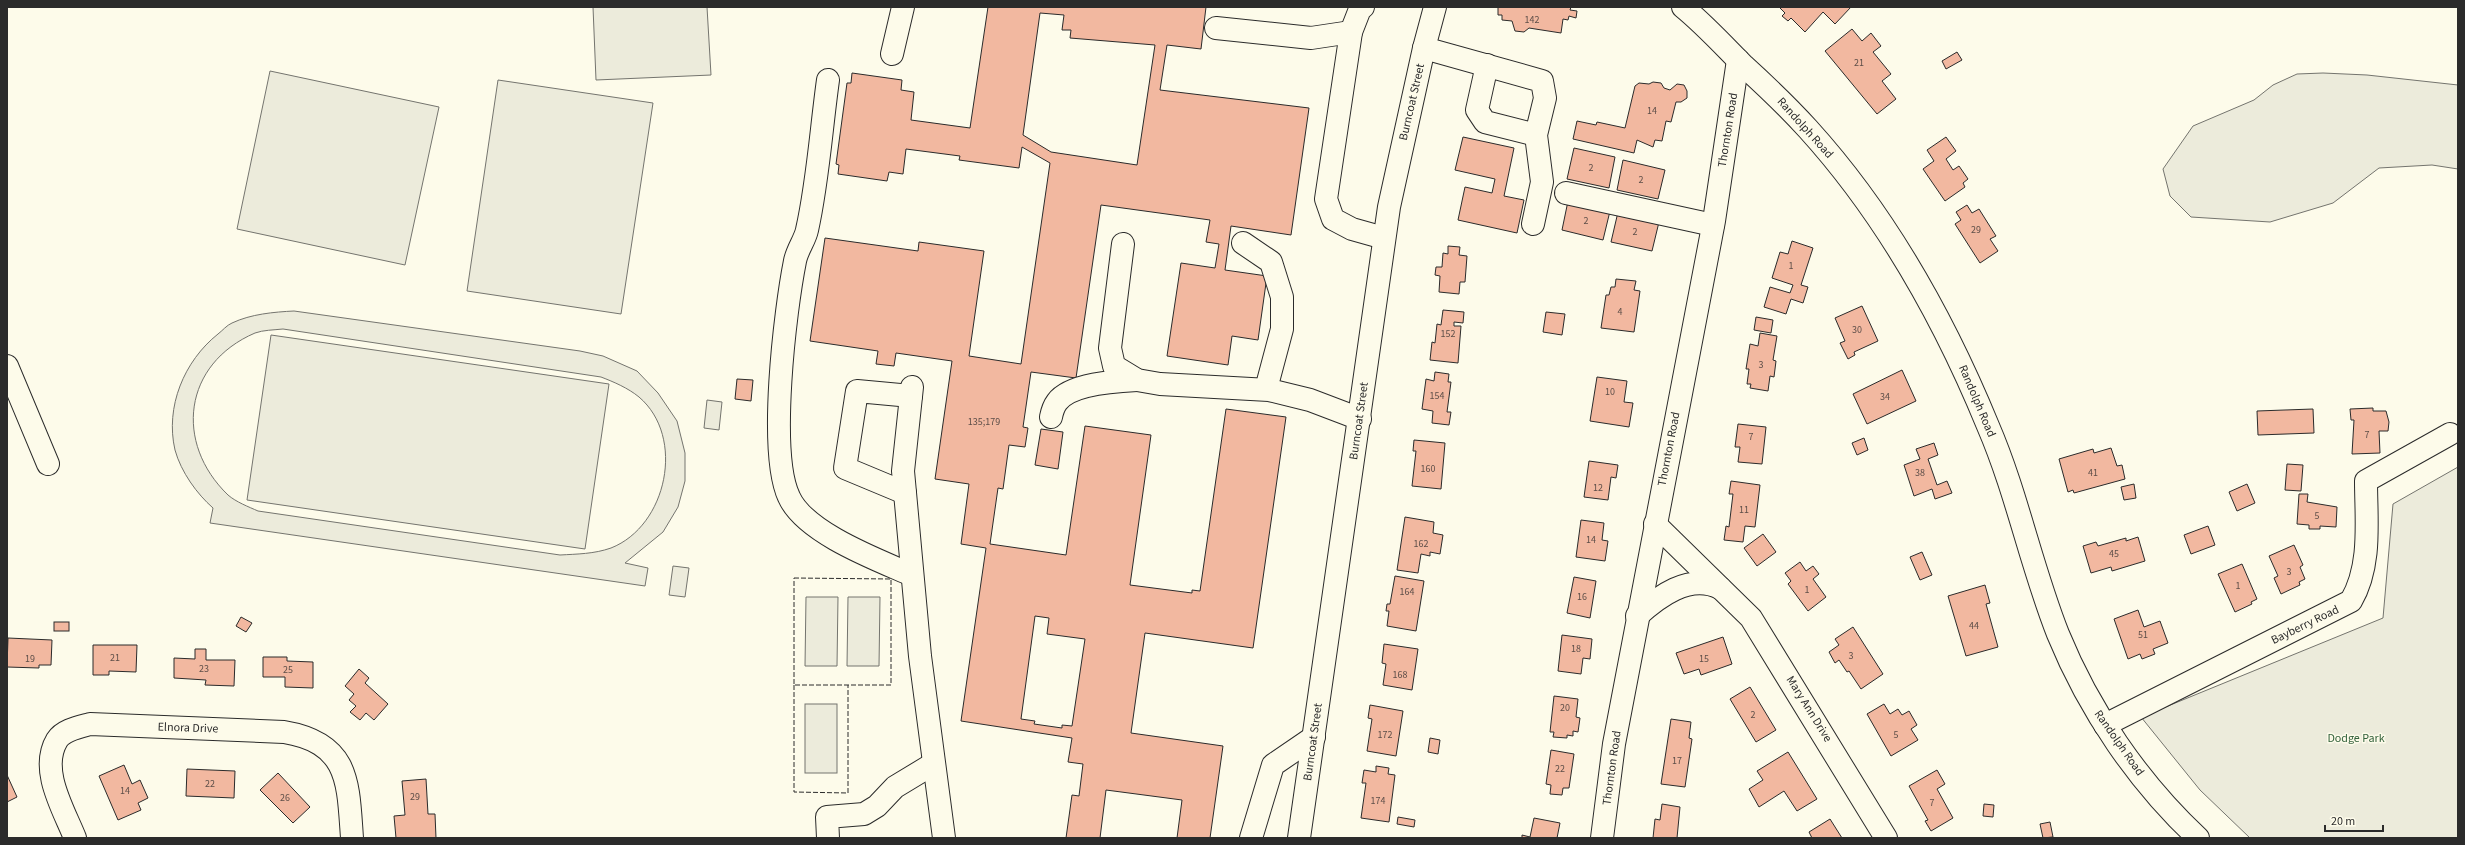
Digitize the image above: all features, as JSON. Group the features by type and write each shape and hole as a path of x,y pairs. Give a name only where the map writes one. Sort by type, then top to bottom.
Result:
{"street":[{"path":"892,54 903,7"},
{"path":"1363,7 1360,9 1351,32 1326,199 1333,219 1352,229 1384,238"},
{"name":"Burncoat Street","path":"1299,838 1360,419 1389,207 1424,48 1435,7"},
{"name":"Randolph Road","path":"1683,7 1706,26 1809,130 1841,169 1888,234 1954,348 1989,428 2059,636 2105,725 2122,751 2191,834"},
{"path":"1216,28 1311,38 1351,32"},
{"path":"1424,48 1542,81 1545,98 1536,135 1542,182 1534,224"},
{"name":"Thornton Road","path":"1602,838 1614,744 1713,225 1738,60"},
{"path":"1487,65 1477,110 1485,122 1536,135"},
{"path":"828,80 807,231 795,259 781,366 780,456 784,483 789,498 800,512 819,529 850,547 912,575"},
{"path":"1566,193 1713,225"},
{"path":"1243,243 1271,262 1282,297 1282,329 1266,389"},
{"path":"1123,244 1110,348 1114,366 1137,380"},
{"path":"7,366 48,464"},
{"path":"1050,417 1057,402 1068,395 1099,382 1137,380 1160,384 1266,389 1310,400 1360,419"},
{"path":"905,493 845,468 857,391 912,391 903,471 905,493 912,575 933,764 944,838"},
{"name":"Bayberry Road","path":"2105,725 2351,601 2358,589 2366,557 2366,481 2450,434"},
{"name":"Mary Ann Drive","path":"1655,524 1751,618 1769,644 1886,838"},
{"path":"1638,616 1658,597 1674,589 1712,584 1720,588"},
{"name":"Elnora Drive","path":"75,838 58,797 52,776 51,757 57,740 72,729 90,724 284,732 305,735 324,746 339,761 347,780 352,838"},
{"path":"1251,838 1273,765 1314,737"},
{"path":"828,838 827,817 864,814 877,806 895,787 933,764"}],"green space":[{"path":"593,7 707,7 711,75 596,80"},
{"path":"270,71 439,107 405,265 237,229"},
{"path":"2323,73 2367,75 2458,85 2458,169 2432,165 2379,168 2333,203 2270,222 2191,217 2170,196 2163,169 2193,126 2254,100 2273,85 2297,74"},
{"path":"498,80 653,103 621,314 467,291"},
{"path":"294,311 580,351 603,356 637,371 658,393 677,421 685,453 685,481 678,507 663,532 625,563 648,568 645,586 210,523 213,508 190,482 181,466 175,450 173,418 175,402 180,386 196,357 206,345 228,325 239,320 255,316","holes":["283,329 601,377 635,394 654,414 662,434 666,457 664,479 657,501 646,521 630,537 611,548 592,553 560,555 258,511 231,498 211,474 199,452 194,429 194,406 201,384 213,364 231,347 255,333 265,331"]},
{"path":"271,335 609,384 585,549 247,500"},
{"path":"707,400 722,402 719,430 704,428"},
{"name":"Dodge Park","path":"2458,467 2458,838 2250,838 2200,790 2141,717 2383,618 2393,504"},
{"path":"673,566 689,568 685,597 669,595"},
{"path":"806,597 838,597 837,666 805,666"},
{"path":"848,597 880,597 879,666 847,666"},
{"path":"805,704 837,704 837,773 805,773"}],"building":[{"path":"988,7 1206,7 1201,49 1167,45 1160,90 1309,108 1291,235 1231,226 1225,270 1267,276 1258,340 1232,336 1228,365 1167,356 1181,263 1215,268 1219,244 1206,242 1210,220 1101,205 1076,378 1031,372 1023,427 1028,428 1025,447 1009,445 1003,489 998,488 990,544 1066,555 1085,426 1151,435 1130,585 1192,593 1192,590 1200,591 1226,409 1286,417 1253,648 1145,633 1131,733 1223,746 1210,838 1177,838 1182,800 1106,790 1100,838 1066,838 1072,795 1079,796 1083,764 1068,762 1072,738 961,721 986,548 961,544 969,484 935,479 952,361 896,353 894,366 876,364 878,351 810,341 825,238 918,251 919,242 984,251 969,356 1021,364 1050,163 1022,147 1019,168 959,160 960,156 906,149 903,174 889,172 887,181 838,174 839,165 836,164 847,83 851,83 852,73 902,80 901,90 914,92 911,120 970,128","holes":["1040,13 1064,15 1062,30 1071,30 1070,38 1155,45 1137,165 1051,152 1023,135","1035,616 1049,618 1047,634 1085,639 1072,726 1062,725 1062,728 1034,724 1035,721 1021,719"]},
{"path":"1498,7 1571,7 1570,10 1577,11 1576,18 1569,16 1568,20 1563,19 1561,33 1529,28 1524,32 1515,31 1512,21 1502,20 1502,15 1498,15"},
{"path":"1779,7 1851,7 1835,24 1823,12 1805,32 1791,18 1788,21 1782,16 1785,13"},
{"path":"1852,29 1862,41 1871,33 1881,46 1873,52 1891,74 1882,81 1896,99 1877,114 1825,51"},
{"path":"1957,52 1962,60 1946,69 1942,61"},
{"path":"1653,82 1661,83 1664,88 1670,90 1677,84 1684,85 1687,91 1687,98 1681,102 1676,102 1671,122 1666,121 1662,141 1655,140 1653,147 1637,140 1634,153 1573,139 1577,121 1596,125 1597,122 1625,128 1635,86 1639,83 1649,84"},
{"path":"1463,137 1514,148 1504,196 1524,200 1517,233 1458,220 1465,187 1492,193 1495,179 1455,170"},
{"path":"1946,137 1956,151 1946,159 1953,170 1959,166 1968,179 1963,183 1965,187 1945,201 1923,169 1934,161 1927,150"},
{"path":"1574,148 1615,157 1609,188 1567,179"},
{"path":"1623,160 1665,170 1658,199 1617,190"},
{"path":"1568,201 1610,211 1603,240 1562,230"},
{"path":"1967,205 1972,213 1979,209 1996,236 1990,239 1998,251 1980,263 1955,224 1961,220 1956,212"},
{"path":"1618,212 1659,222 1652,251 1611,242"},
{"path":"1792,241 1813,248 1801,285 1808,287 1803,303 1791,299 1786,314 1764,307 1770,287 1790,293 1793,285 1772,278 1780,252 1788,254"},
{"path":"1448,246 1460,247 1459,255 1467,256 1465,282 1460,282 1459,294 1439,292 1440,276 1435,275 1436,267 1442,267 1443,253 1448,254"},
{"path":"1616,279 1636,281 1634,290 1640,291 1634,332 1601,328 1606,295 1609,295 1611,287 1615,287"},
{"path":"1862,306 1878,341 1854,352 1855,355 1848,359 1840,343 1845,341 1835,318"},
{"path":"1443,310 1464,312 1463,323 1454,322 1454,326 1461,326 1458,363 1430,360 1432,342 1435,343 1437,324 1441,325"},
{"path":"1546,312 1565,314 1562,335 1543,332"},
{"path":"1756,317 1773,320 1771,333 1754,330"},
{"path":"1760,333 1777,336 1773,360 1776,361 1774,377 1770,376 1768,391 1750,388 1751,384 1747,384 1749,369 1746,369 1750,344 1758,346"},
{"path":"1902,370 1916,401 1867,424 1853,394"},
{"path":"1435,372 1449,374 1448,382 1451,382 1447,412 1451,412 1449,425 1432,423 1433,411 1422,409 1426,379 1434,381"},
{"path":"1597,377 1627,381 1624,402 1633,403 1629,427 1590,421"},
{"path":"737,379 753,380 751,401 735,399"},
{"path":"2373,408 2373,411 2386,411 2389,422 2388,431 2379,431 2380,453 2352,454 2354,420 2351,420 2350,409"},
{"path":"2313,409 2314,433 2258,435 2257,411"},
{"path":"1738,424 1766,427 1762,464 1738,462 1740,447 1735,447"},
{"path":"1041,429 1063,432 1058,469 1035,465"},
{"path":"1864,438 1868,450 1857,455 1852,443"},
{"path":"1414,440 1445,443 1441,489 1412,486 1416,451 1413,451"},
{"path":"1934,443 1938,455 1928,459 1937,485 1947,481 1952,493 1935,499 1932,489 1914,496 1904,465 1920,459 1916,449"},
{"path":"2111,448 2117,466 2122,465 2125,479 2074,493 2073,490 2068,492 2059,459 2093,449 2094,453"},
{"path":"1589,461 1618,465 1616,478 1611,477 1608,500 1584,497"},
{"path":"2287,464 2303,465 2301,491 2285,490"},
{"path":"1731,481 1760,485 1755,527 1745,526 1743,542 1724,540 1726,526 1729,527 1733,494 1729,494"},
{"path":"2134,484 2136,498 2124,500 2121,487"},
{"path":"2247,484 2255,503 2237,511 2229,492"},
{"path":"2299,494 2308,494 2307,502 2337,507 2336,527 2320,526 2320,529 2309,529 2309,525 2297,524"},
{"path":"1405,517 1434,522 1433,533 1443,535 1440,554 1430,552 1430,556 1421,554 1418,573 1397,570"},
{"path":"1581,520 1604,523 1602,540 1608,541 1605,561 1576,557"},
{"path":"2208,526 2215,545 2191,554 2184,535"},
{"path":"1763,534 1776,552 1757,566 1744,548"},
{"path":"2138,537 2145,561 2112,571 2111,567 2091,573 2083,546 2096,542 2098,546 2126,538 2126,541"},
{"path":"2294,545 2303,565 2300,567 2305,579 2299,582 2300,585 2281,594 2274,578 2278,576 2269,556"},
{"path":"1922,552 1932,575 1920,580 1910,557"},
{"path":"1800,562 1806,571 1813,566 1819,574 1813,579 1826,597 1808,611 1788,584 1791,581 1785,573"},
{"path":"2242,564 2257,599 2251,602 2252,604 2235,612 2218,574"},
{"path":"1395,576 1424,581 1416,631 1387,626 1389,611 1386,611 1387,604 1390,604"},
{"path":"1574,577 1596,581 1590,618 1567,613"},
{"path":"1985,585 1990,603 1986,604 1998,647 1966,656 1948,596"},
{"path":"2138,610 2144,627 2160,621 2168,643 2153,649 2155,654 2142,659 2140,654 2128,659 2114,619"},
{"path":"241,617 252,623 246,632 236,626"},
{"path":"54,622 69,622 69,631 54,631"},
{"path":"1853,627 1883,674 1861,689 1849,671 1847,672 1839,660 1835,663 1829,652 1839,645 1835,639"},
{"path":"1562,635 1592,639 1590,659 1583,658 1581,674 1558,671"},
{"path":"1723,637 1732,664 1701,675 1699,669 1684,674 1676,653"},
{"path":"8,638 52,640 51,665 39,665 39,668 7,667"},
{"path":"1384,644 1418,649 1412,690 1383,685 1386,664 1382,663"},
{"path":"93,645 137,645 136,672 109,671 109,675 93,675"},
{"path":"195,649 206,649 206,660 235,660 234,686 205,685 206,680 174,678 174,658 195,659"},
{"path":"263,657 287,657 287,661 313,662 313,688 285,687 285,677 263,677"},
{"path":"359,669 369,678 365,683 388,704 374,720 366,713 360,720 350,712 356,706 349,700 354,694 345,686"},
{"path":"1750,687 1776,730 1756,742 1730,699"},
{"path":"1554,696 1578,699 1576,717 1580,718 1578,732 1573,731 1573,736 1567,735 1567,738 1553,737 1554,732 1550,732"},
{"path":"1884,704 1890,714 1898,709 1902,715 1909,711 1917,725 1911,729 1918,740 1891,756 1867,714"},
{"path":"1370,705 1403,711 1396,756 1367,751 1372,719 1368,718"},
{"path":"1671,719 1691,722 1689,738 1692,739 1685,787 1661,784"},
{"path":"1430,738 1440,740 1438,754 1428,752"},
{"path":"1551,750 1574,754 1569,788 1563,788 1562,795 1550,794 1551,785 1546,784"},
{"path":"1788,752 1817,799 1797,811 1784,791 1759,807 1749,789 1763,780 1757,771"},
{"path":"124,765 132,784 140,780 148,798 138,803 141,810 118,820 99,776"},
{"path":"1376,766 1389,768 1388,774 1395,775 1389,822 1361,818 1366,783 1362,783 1364,770 1376,772"},
{"path":"187,769 235,771 234,798 186,796"},
{"path":"1937,770 1945,784 1937,789 1953,818 1931,831 1925,821 1928,820 1909,786"},
{"path":"278,773 310,807 293,823 260,790"},
{"path":"7,775 17,797 7,802"},
{"path":"426,779 428,814 435,814 436,838 396,838 394,816 405,815 402,781"},
{"path":"1662,804 1680,807 1677,838 1653,838 1655,819 1660,820"},
{"path":"1984,804 1994,805 1993,817 1983,816"},
{"path":"1398,817 1415,820 1414,827 1397,824"},
{"path":"1534,818 1560,823 1557,838 1522,838 1522,835 1530,837"},
{"path":"1830,819 1842,838 1812,838 1809,832"},
{"path":"2050,822 2053,837 2043,838 2040,824"}],"fence":[{"path":"794,578 891,579 891,685 794,685 794,578"},
{"path":"794,685 794,792 848,793 848,685"}]}
